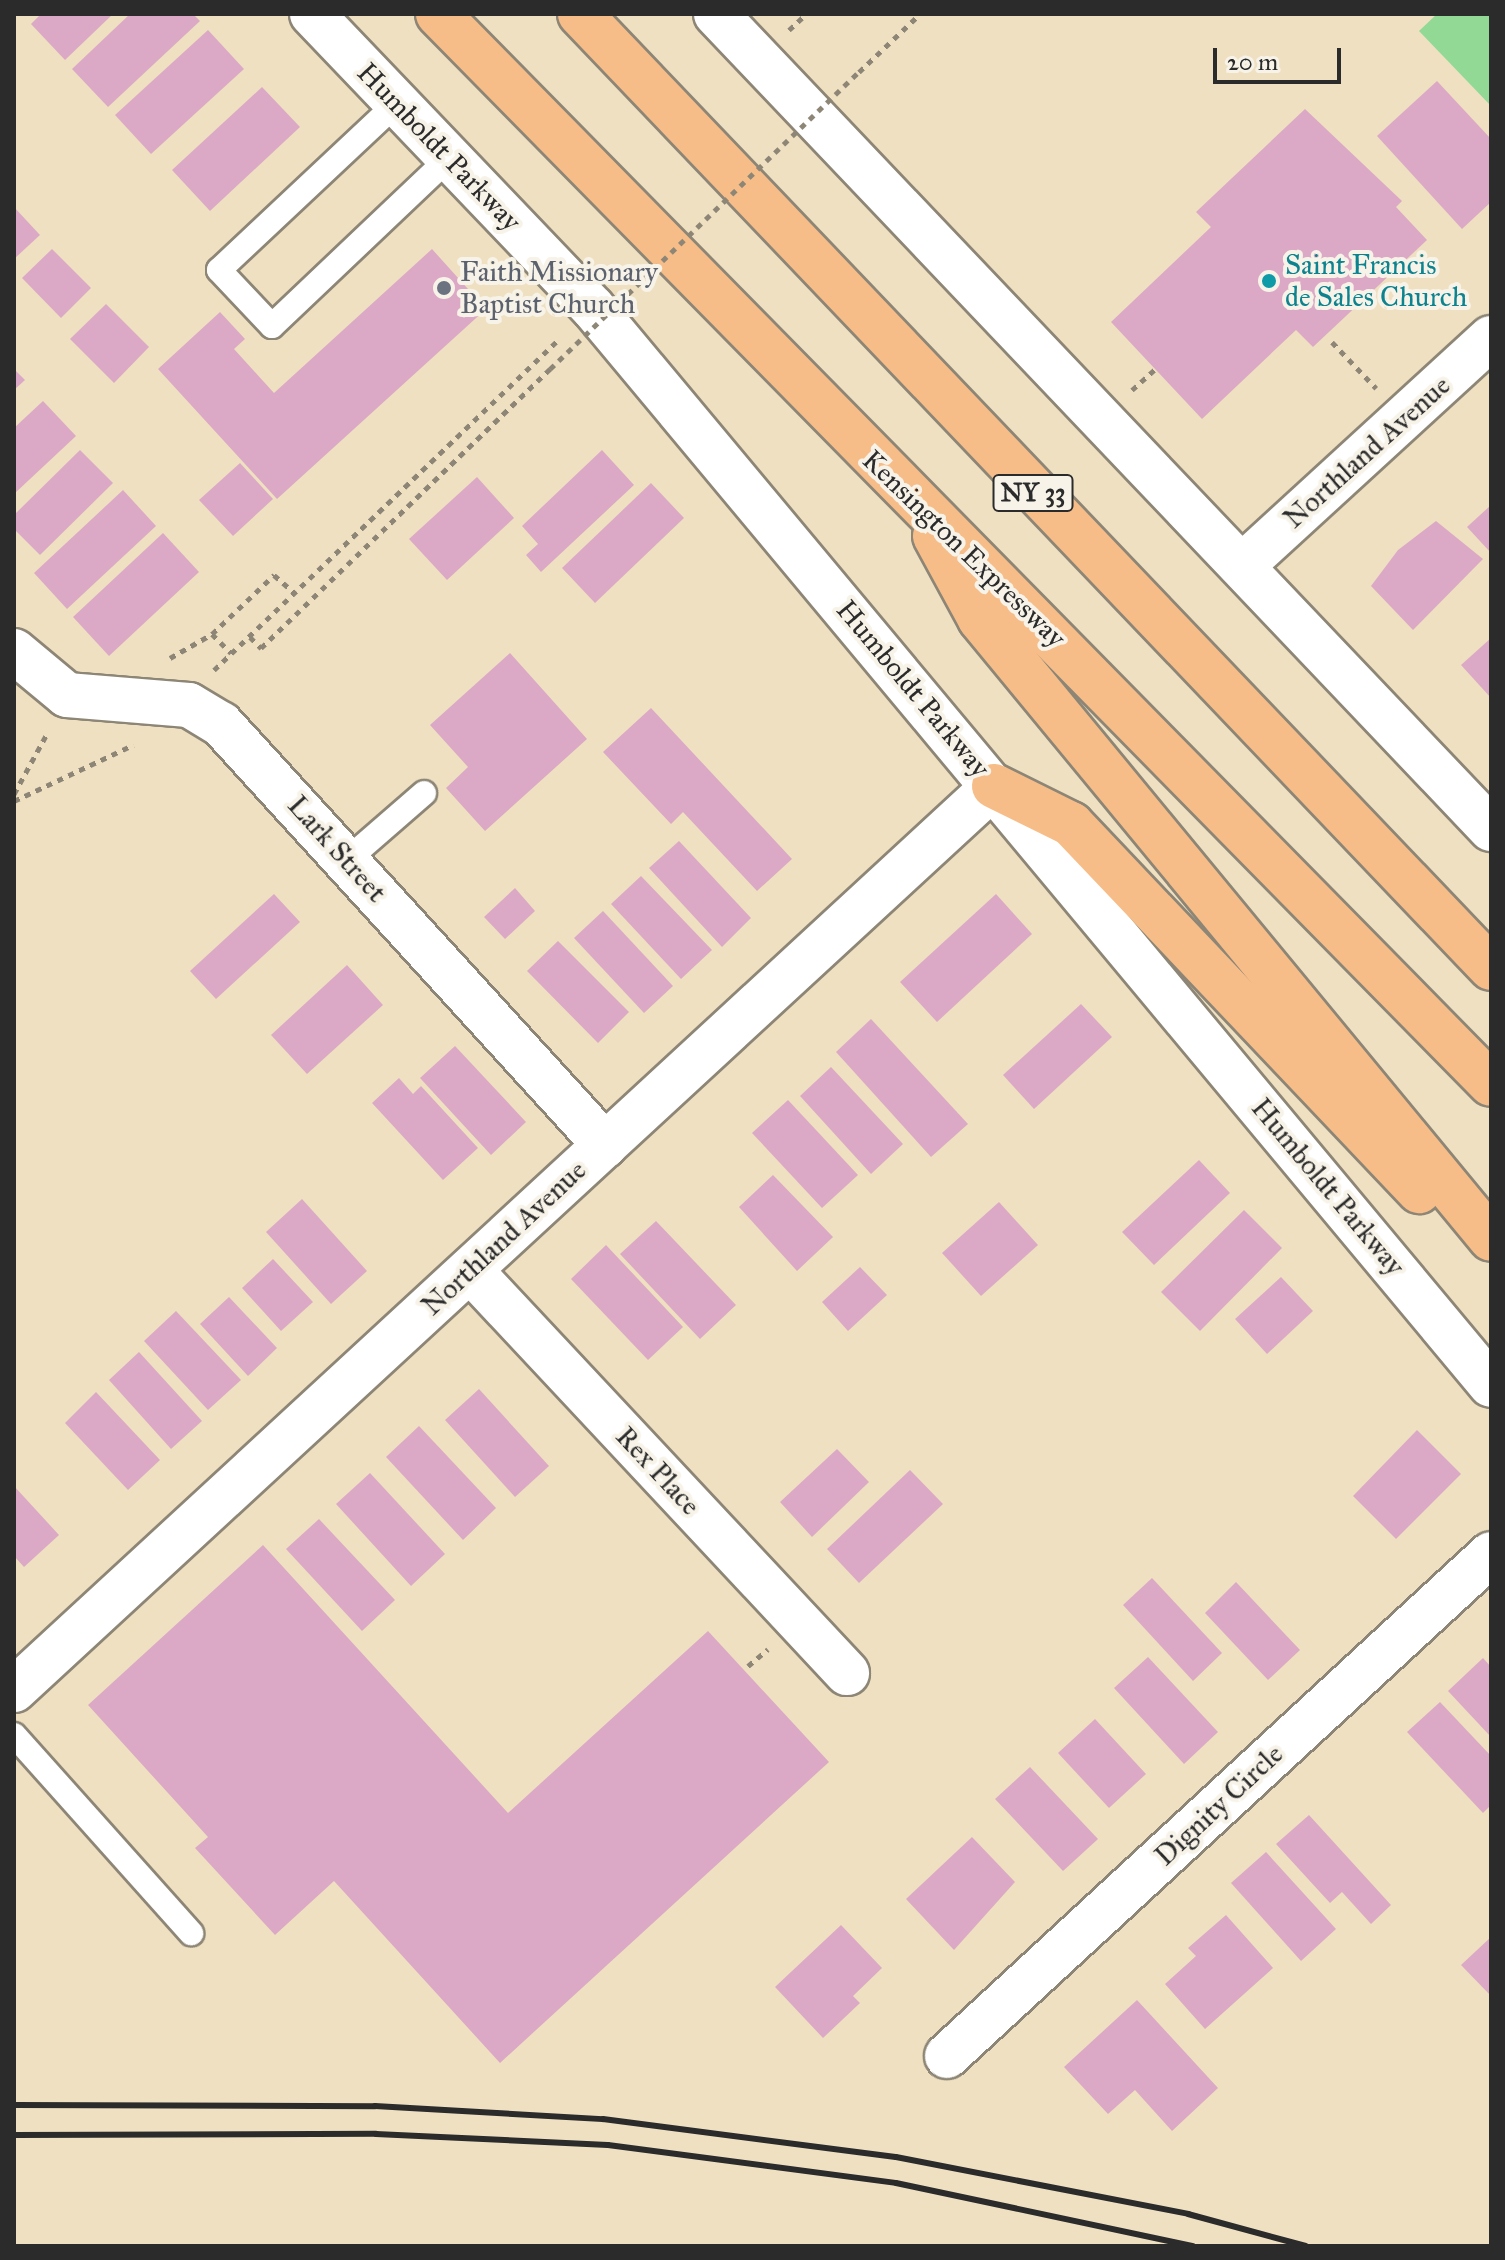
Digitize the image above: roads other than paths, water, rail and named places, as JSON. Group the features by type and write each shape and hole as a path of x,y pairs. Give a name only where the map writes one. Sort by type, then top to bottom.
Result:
{"highway":[{"name":"Kensington Expressway","path":"438,14 923,514 1010,589 1491,1084"},
{"name":"NY 33","path":"580,14 1491,968"},
{"path":"923,514 980,619 1491,1239"},
{"path":"994,786 1071,824 1491,1269"}],"street":[{"name":"Humboldt Parkway","path":"312,14 593,308 1491,1385"},
{"path":"716,14 1491,829"},
{"name":"Northland Avenue","path":"1243,565 1491,338"},
{"name":"Lark Street","path":"14,651 67,695 203,710 347,860 605,1145"},
{"name":"Northland Avenue","path":"14,1690 994,786"},
{"name":"Rex Place","path":"470,1270 847,1673"},
{"name":"Dignity Circle","path":"947,2056 1491,1554"}],"lane":[{"path":"397,103 219,270 251,304 272,326 449,158"},
{"path":"347,860 424,793"},
{"path":"14,1735 191,1933"}],"railway":[{"path":"14,2105 375,2106 603,2119 896,2157 1188,2214 1306,2246"},
{"path":"14,2135 376,2134 608,2145 896,2183 1193,2246"}],"place":[{"name":"Saint Francis de Sales Church","path":"1269,281"},
{"name":"Faith Missionary Baptist Church","path":"444,288"}]}
